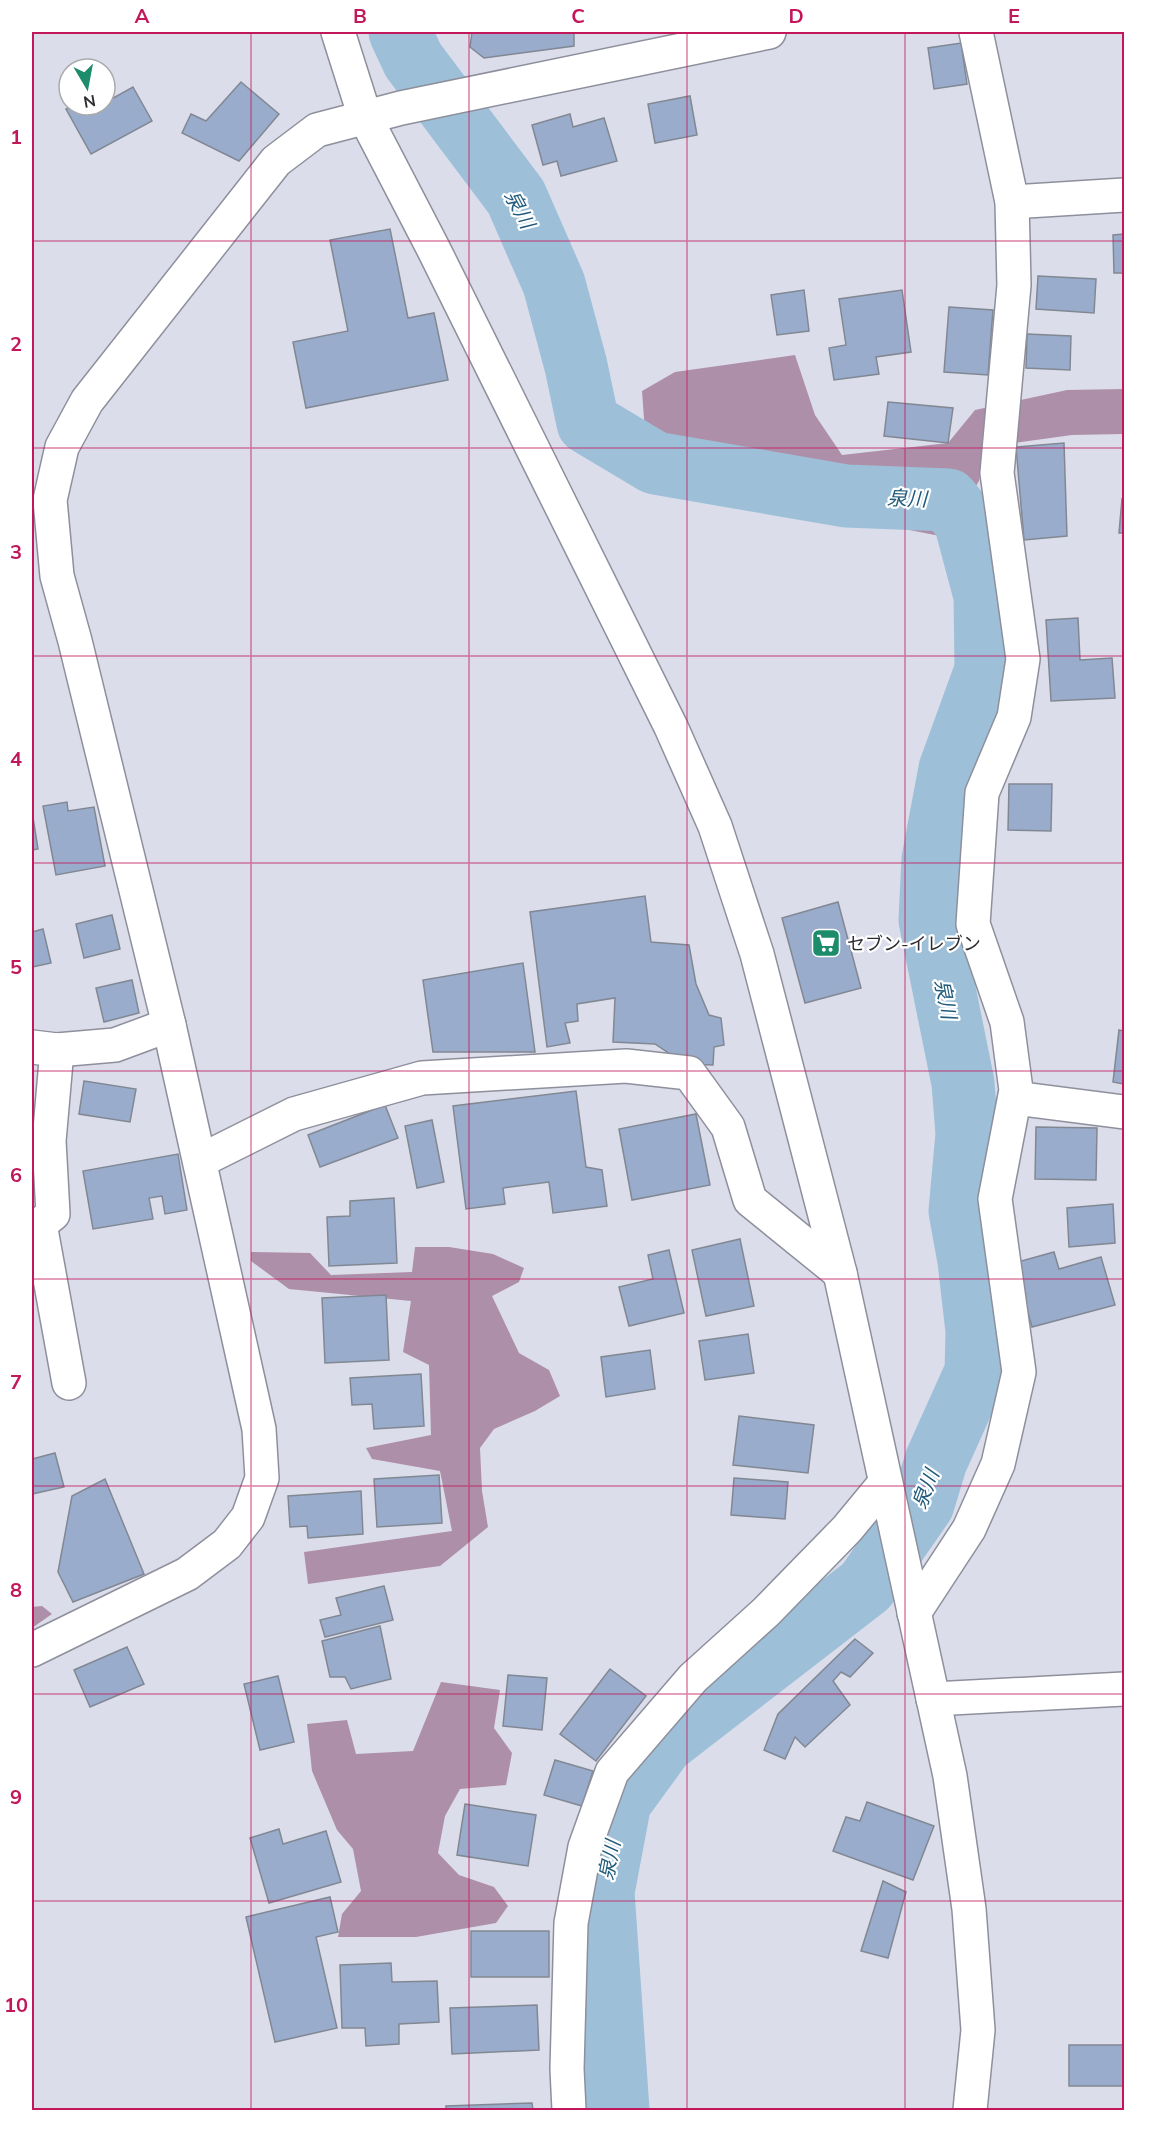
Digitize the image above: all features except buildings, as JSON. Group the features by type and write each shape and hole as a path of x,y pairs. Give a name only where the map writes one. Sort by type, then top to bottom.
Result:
{"street":[{"path":"338,32 365,117 433,248 666,716 715,826 757,954 840,1273 950,1776 969,1909 978,2030 970,2110"},
{"path":"32,1650 187,1574 227,1544 248,1517 261,1478 259,1429 169,1025 75,641 44,578 50,500 62,447 87,401 276,161 317,130 401,108 481,92 700,39 769,32"},
{"path":"912,1605 969,1529 998,1464 1019,1372 995,1199 1016,1090 1007,1022 973,924 982,793 1014,717 1023,659 998,473 1014,285 1012,202 976,32"},
{"path":"1012,202 1125,195"},
{"path":"69,1383 36,1228 53,1214 44,1048 115,1045 169,1025"},
{"path":"200,1161 294,1114 422,1078 626,1066 689,1073 728,1127 750,1200 840,1273"},
{"path":"1015,1098 1125,1112"},
{"path":"569,2110 567,2069 571,1923 585,1847 612,1772 693,1678 774,1604 886,1486"},
{"path":"933,1699 1125,1689"}],"shaded area":[{"path":"795,355 815,415 842,455 948,443 975,410 1067,390 1124,389 1124,434 1072,435 985,447 979,481 945,537 655,480 646,447 642,391 675,372"},
{"path":"415,1247 449,1247 493,1254 524,1268 519,1282 492,1296 519,1353 549,1370 560,1396 535,1411 494,1429 480,1448 482,1491 488,1527 440,1566 308,1584 304,1552 452,1531 440,1471 372,1459 366,1448 431,1435 429,1365 403,1352 411,1301 289,1289 251,1261 251,1252 310,1253 331,1275 412,1272"},
{"path":"42,1606 52,1614 32,1628 32,1607"},
{"path":"441,1682 500,1690 494,1728 512,1753 506,1785 460,1789 445,1816 438,1853 459,1875 494,1887 508,1906 496,1923 416,1937 338,1937 342,1914 361,1891 353,1849 337,1830 312,1771 307,1724 347,1720 356,1754 413,1751"}],"waterway":[{"name":"泉川","path":"400,32 413,60 516,197 554,284 576,366 588,423 655,463 846,496 948,500 965,521 985,596 986,670 950,769 933,859 930,920 963,1083 967,1134 960,1211 969,1261 977,1331 976,1372 936,1461 923,1504 866,1586 663,1743 620,1802 603,1892 618,2110"}],"place":[{"name":"セブン-イレブン","path":"826,943"}]}
